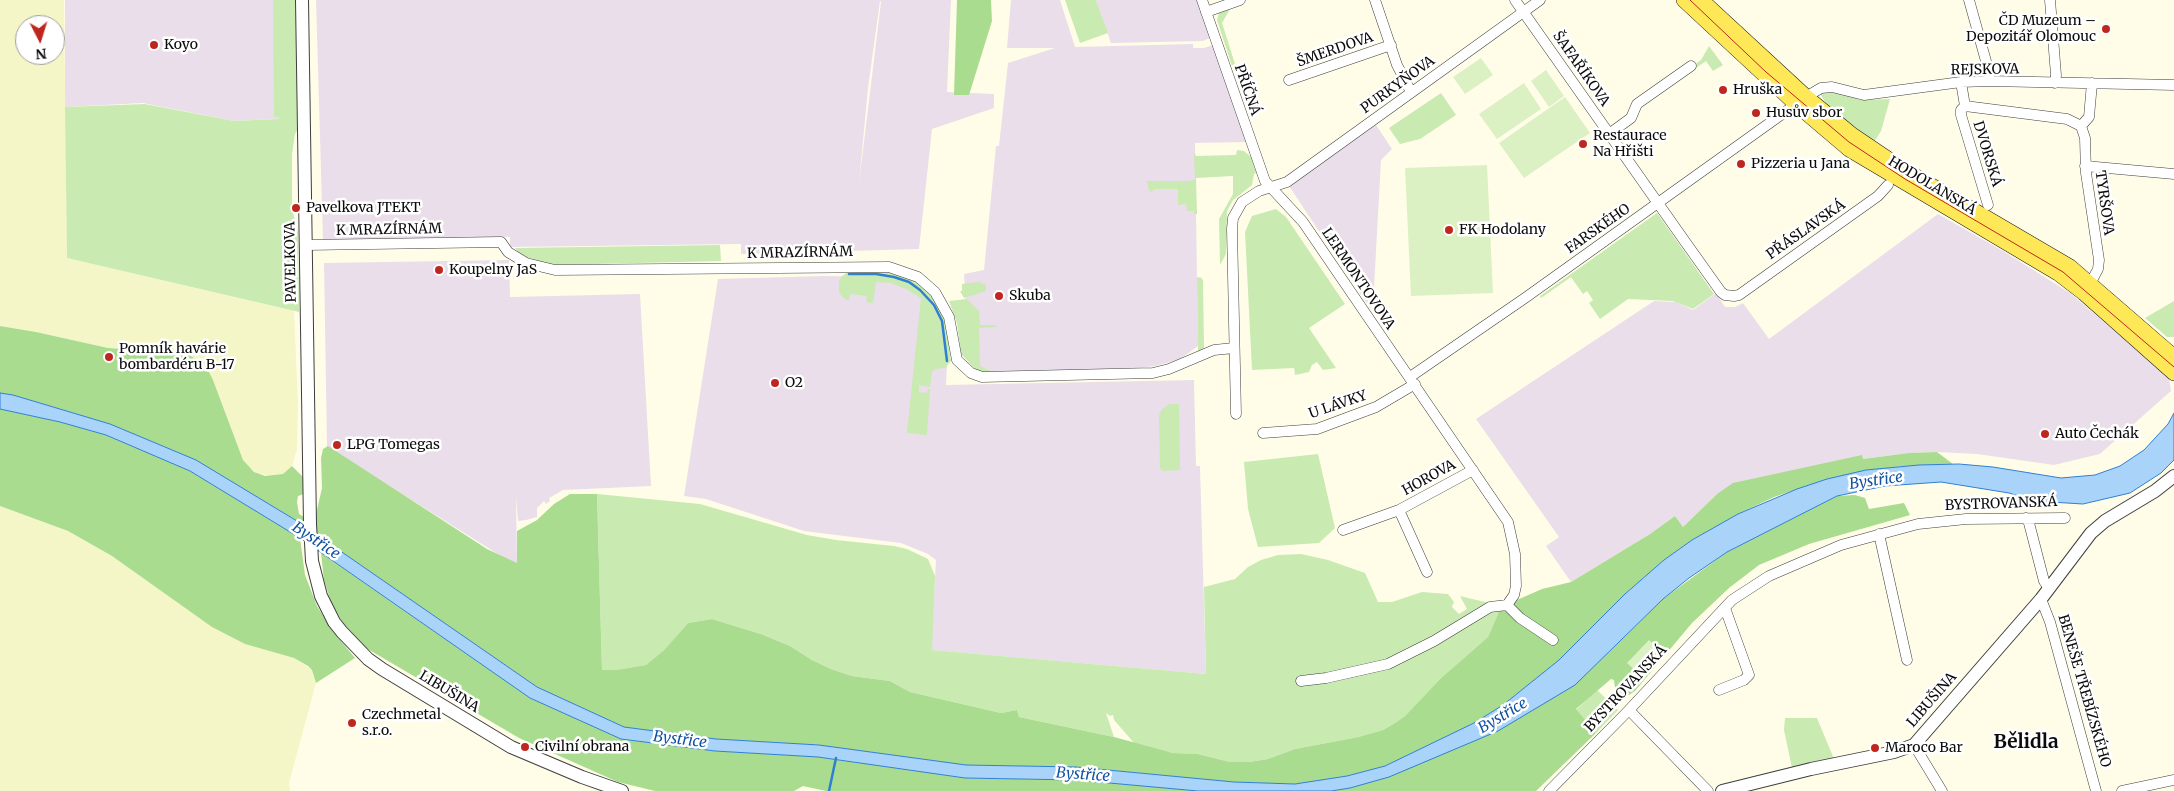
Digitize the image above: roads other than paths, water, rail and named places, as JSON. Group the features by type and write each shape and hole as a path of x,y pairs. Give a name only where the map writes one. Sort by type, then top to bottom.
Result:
{"main road":[{"path":"1684,0 1801,100"},
{"path":"1701,0 1861,158 2088,288 2168,353 2174,373"}],"street":[{"name":"PAVELKOVA","path":"302,0 312,561"},
{"name":"PŘÍČNÁ","path":"1202,0 1263,176 1269,188"},
{"path":"1206,12 1240,0"},
{"path":"1375,0 1403,80 1411,92"},
{"name":"ŠAFAŘÍKOVA","path":"1515,0 1722,293 1728,296 1738,296"},
{"name":"PURKYŇOVA","path":"1269,188 1287,182 1540,0"},
{"path":"1969,0 1989,72 1989,81"},
{"path":"2050,0 2055,83"},
{"name":"ŠMERDOVA","path":"1289,80 1390,45"},
{"path":"1610,134 1631,118 1637,104 1691,66"},
{"name":"REJSKOVA","path":"1801,100 1826,87 1864,95 1961,82 1989,81 2174,85"},
{"name":"DVORSKÁ","path":"1961,82 1965,106 1961,115 1988,205"},
{"name":"TYRŠOVA","path":"2088,288 2098,269 2099,260 2085,166 2085,138 2082,126 2089,117 2092,84"},
{"name":"FARSKÉHO","path":"1412,381 1801,100"},
{"path":"1965,106 2067,119 2082,126"},
{"path":"2085,166 2174,174"},
{"name":"PŘÁSLAVSKÁ","path":"1738,296 1878,196 1888,185"},
{"path":"1236,414 1234,218 1242,202 1259,191 1269,188"},
{"name":"LERMONTOVOVA","path":"1269,188 1303,222 1505,516 1512,534 1516,586 1514,595 1507,605"},
{"name":"K MRAZÍRNÁM","path":"306,245 501,242 508,252 526,264 539,268 560,270 861,266 894,268 918,277 935,292 945,307 951,322 957,360 971,373 982,377 1153,373 1169,369 1214,350 1234,348"},
{"name":"U LÁVKY","path":"1263,433 1317,430 1376,407 1412,381"},
{"name":"HOROVA","path":"1343,530 1399,510 1473,470"},
{"name":"LIBUŠINA","path":"1722,791 1802,771 1894,752 1914,744 2041,599 2091,533 2101,524 2164,485 2174,476"},
{"name":"HOROVA","path":"1399,510 1427,572"},
{"name":"BYSTROVANSKÁ","path":"1549,791 1629,710 1725,608 1756,583 1782,569 1841,545 1930,522 1966,518 2065,518"},
{"path":"2026,518 2044,581 2049,588"},
{"path":"1879,534 1906,660"},
{"name":"LIBUŠINA","path":"312,561 317,584 334,622 353,645 368,659 511,747 582,777 622,791"},
{"name":"BENEŠE TŘEBÍZSKÉHO","path":"2041,599 2046,606 2096,791"},
{"path":"1301,681 1326,678 1388,664 1434,641 1490,607 1507,605 1520,618 1553,640"},
{"path":"1719,690 1744,680 1749,675 1725,608"},
{"path":"1629,710 1708,791"},
{"path":"1914,744 1942,791"},
{"path":"2122,791 2174,780"}],"water":[{"name":"Bystřice","path":"0,393 13,395 110,424 196,460 297,521 537,687 624,727 716,739 819,745 966,765 1076,767 1234,782 1295,784 1347,776 1385,766 1474,723 1503,705 1559,660 1625,594 1664,560 1692,540 1738,514 1797,489 1827,479 1866,470 1919,465 1959,464 1993,467 2061,478 2095,475 2120,466 2144,450 2168,424 2174,413 2174,460 2161,473 2130,493 2083,504 2034,501 2009,493 1941,482 1885,486 1837,496 1727,552 1689,578 1663,599 1575,685 1498,731 1389,777 1350,788 1331,791 1198,791 1076,780 965,778 818,757 715,751 621,739 530,698 300,538 190,471 106,435 60,422 0,409"}],"waterway":[{"path":"849,274 876,274 894,277 909,282 920,290 934,305 942,321 947,361"},
{"path":"829,791 836,758"}],"tram line":[{"path":"1690,0 1766,72 1849,142 1905,179 2063,272 2174,367"}],"place":[{"name":"ČD Muzeum – Depozitář Olomouc","path":"2106,29"},
{"name":"Koyo","path":"154,45"},
{"name":"Hruška","path":"1723,90"},
{"name":"Husův sbor","path":"1756,113"},
{"name":"Restaurace Na Hřišti","path":"1583,144"},
{"name":"Pizzeria u Jana","path":"1741,164"},
{"name":"Pavelkova JTEKT","path":"296,208"},
{"name":"FK Hodolany","path":"1449,230"},
{"name":"Koupelny JaS","path":"439,270"},
{"name":"Skuba","path":"999,296"},
{"name":"Pomník havárie bombardéru B-17","path":"109,357"},
{"name":"O2","path":"775,383"},
{"name":"Auto Čechák","path":"2045,434"},
{"name":"LPG Tomegas","path":"337,445"},
{"name":"Czechmetal s.r.o.","path":"352,723"},
{"name":"Civilní obrana","path":"525,747"},
{"name":"Maroco Bar","path":"1875,748"}],"district":[{"name":"Bělidla","path":"2026,743"}]}
